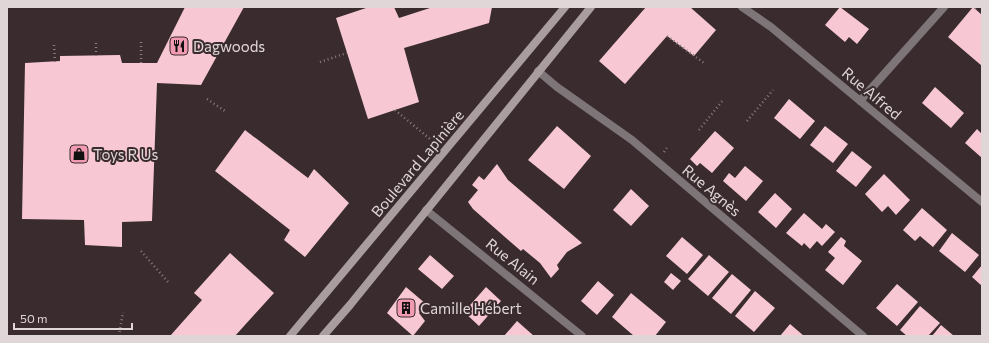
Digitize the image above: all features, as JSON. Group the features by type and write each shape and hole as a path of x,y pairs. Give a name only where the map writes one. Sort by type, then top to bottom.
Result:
{"main road":[{"name":"Boulevard Lapinière","path":"290,336 565,7"},
{"path":"322,336 591,7"}],"street":[{"name":"Rue Alfred","path":"742,7 771,27 982,202"},
{"path":"860,101 944,7"},
{"name":"Rue Agnès","path":"538,71 557,87 632,140 863,336"},
{"name":"Rue Alain","path":"426,210 582,336"}],"path":[{"path":"667,36 704,63"},
{"path":"141,42 141,63"},
{"path":"96,43 96,56"},
{"path":"54,45 55,62"},
{"path":"320,62 347,53"},
{"path":"748,121 773,90"},
{"path":"207,99 224,111"},
{"path":"699,130 723,100"},
{"path":"395,110 436,144"},
{"path":"141,251 169,283"},
{"path":"119,336 123,312"}],"building":[{"path":"185,7 244,7 201,85 157,83 152,221 122,222 122,247 85,245 84,220 22,219 25,63 60,61 60,56 120,55 122,63 157,63"},
{"path":"369,7 394,7 399,18 433,7 492,7 489,23 404,48 419,102 368,119 336,18"},
{"path":"646,7 690,7 716,30 694,56 667,36 625,84 599,61"},
{"path":"840,7 869,29 857,44 849,37 845,42 825,25"},
{"path":"973,7 982,15 982,66 948,37"},
{"path":"935,87 964,113 951,128 922,103"},
{"path":"789,99 815,121 800,139 774,118"},
{"path":"557,126 591,156 564,189 528,160"},
{"path":"825,126 848,144 833,163 810,145"},
{"path":"977,129 982,134 982,158 965,143"},
{"path":"245,130 308,178 314,169 349,203 305,257 284,240 290,230 215,171"},
{"path":"715,131 734,148 712,173 700,163 697,166 690,159"},
{"path":"852,151 872,167 856,187 836,171"},
{"path":"497,164 508,180 582,243 567,252 557,265 559,269 551,278 540,263 523,249 521,251 473,209 468,202 478,190 472,185 479,176 484,180"},
{"path":"745,166 763,181 746,201 723,181 729,173 735,178"},
{"path":"884,174 910,200 896,215 888,206 882,212 865,194"},
{"path":"631,189 649,206 631,226 613,210"},
{"path":"775,193 792,209 776,228 758,212"},
{"path":"922,208 947,230 933,247 920,236 915,241 903,230"},
{"path":"804,213 822,229 826,224 835,232 822,246 817,241 810,249 804,243 802,246 786,233"},
{"path":"952,233 979,255 965,272 939,251"},
{"path":"682,237 703,255 687,274 666,256"},
{"path":"841,237 846,241 844,246 862,261 843,285 825,270 835,258 828,252"},
{"path":"230,253 274,293 235,336 170,336 202,300 194,293"},
{"path":"430,255 454,276 442,289 418,269"},
{"path":"709,255 729,272 708,296 688,279"},
{"path":"982,265 982,286 972,277"},
{"path":"671,273 681,281 673,290 664,282"},
{"path":"732,274 751,290 731,314 712,298"},
{"path":"598,281 614,295 597,315 581,301"},
{"path":"897,284 918,302 897,326 876,308"},
{"name":"Camille Hébert","path":"406,287 426,304 419,313 425,321 413,336 387,313"},
{"path":"486,287 501,301 479,326 464,312"},
{"path":"755,291 775,308 754,332 735,316"},
{"path":"631,293 666,322 655,336 634,336 612,317"},
{"path":"920,306 940,323 928,336 907,336 900,330"},
{"path":"517,321 534,336 504,336"},
{"path":"790,324 804,336 780,336"},
{"path":"941,325 954,336 932,336"}],"place":[{"name":"Dagwoods","path":"179,46"},
{"name":"Toys R Us","path":"79,154"},
{"name":"Camille Hébert","path":"406,308"}]}
